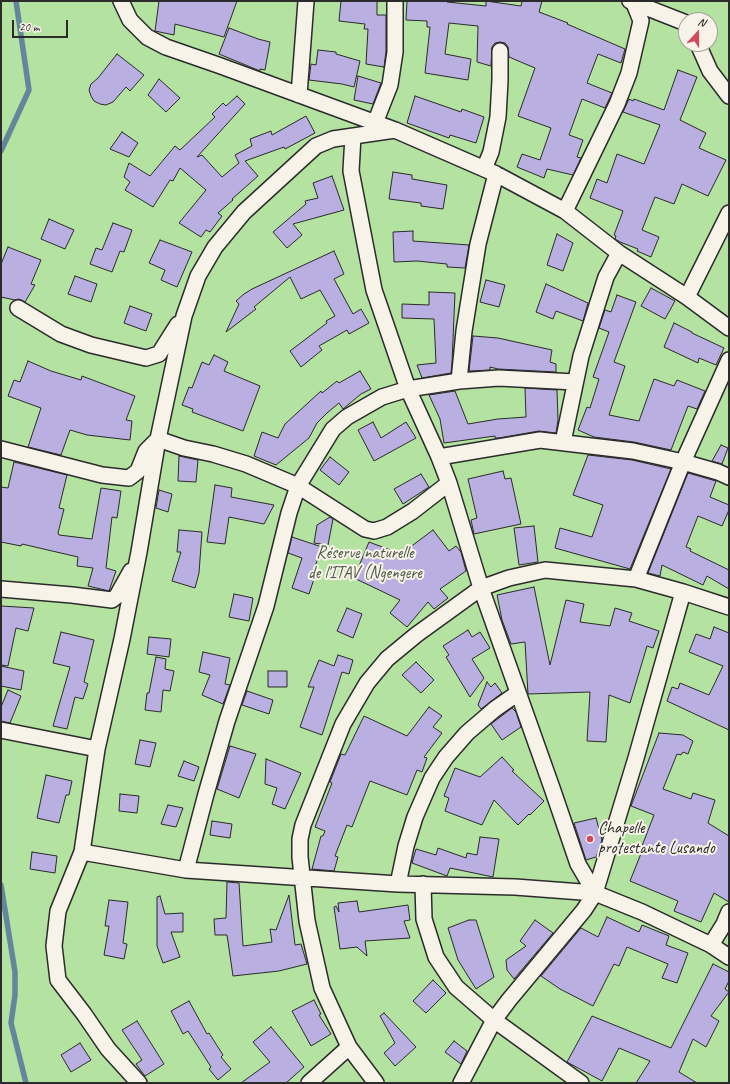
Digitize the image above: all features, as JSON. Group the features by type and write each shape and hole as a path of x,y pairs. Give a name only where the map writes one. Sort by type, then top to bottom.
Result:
{"street":[{"path":"121,1 130,20 147,37 166,47 395,130 490,172 565,211 619,253 687,297 729,328"},
{"path":"300,95 306,1"},
{"path":"375,123 390,85 395,52 395,1"},
{"path":"632,1 678,20"},
{"path":"565,211 617,104 629,73 641,21 632,1"},
{"path":"459,381 464,331 490,172 491,152 498,117 500,51"},
{"path":"702,52 710,71 729,96"},
{"path":"139,1083 108,1050 84,1014 58,980 54,946 58,911 82,852 97,749 122,639 137,564 158,439 184,316 198,276 215,247 244,212 316,146 333,139 395,130"},
{"path":"353,136 352,171 374,290 408,389 439,457 449,483 481,588 578,864 596,893"},
{"path":"687,297 729,213"},
{"path":"563,442 581,356 606,276 619,253"},
{"path":"18,308 61,334 91,344 146,358 159,354 184,316"},
{"path":"636,579 683,462 729,360"},
{"path":"186,870 206,794 228,721 266,606 289,513 298,486 333,429 347,417 382,397 408,389 459,381 499,378 575,382"},
{"path":"1,449 102,475 129,478 138,471 146,451 158,439"},
{"path":"158,439 184,448 213,454 246,464 298,486 365,529 374,531 387,527 413,511 449,483"},
{"path":"439,457 540,440 633,451 683,462 718,472 729,477"},
{"path":"1,589 112,600 117,596 128,575 137,564"},
{"path":"376,1083 349,1047 322,988 308,921 302,878 300,838 303,825 344,724 367,683 387,659 416,635 481,588 509,578 545,570 636,579 729,607"},
{"path":"461,1083 494,1020 584,910 596,893 683,592"},
{"path":"398,884 410,831 432,778 446,757 467,734 495,709 518,693"},
{"path":"1,730 97,749"},
{"path":"82,852 186,870 398,884 515,886 596,893 642,912 711,945 729,957"},
{"path":"423,884 424,919 436,957 456,987 494,1020 581,1083"},
{"path":"711,945 724,924 729,912"},
{"path":"309,1083 349,1047"}],"green space":[{"name":"Réserve naturelle de l'ITAV (Ngengere","path":"1,1 729,1 729,1083 1,1083"}],"building":[{"path":"159,1 237,1 224,37 175,24 174,35 155,31"},
{"path":"341,1 377,1 377,15 386,15 386,51 384,67 366,64 368,29 364,29 365,24 339,21"},
{"path":"407,1 447,1 486,6 486,1 521,6 522,1 542,1 539,12 568,23 567,24 625,49 621,63 598,54 587,83 612,93 605,108 582,99 569,135 583,140 577,157 581,158 573,175 547,169 544,178 517,167 522,154 540,160 551,128 518,116 535,68 509,57 508,47 505,43 500,42 495,43 492,47 491,66 477,62 478,26 449,23 445,54 471,59 468,80 425,73 430,27 427,27 427,21 406,20"},
{"path":"229,28 270,42 265,70 260,69 260,71 219,54"},
{"path":"318,50 336,52 336,54 360,61 354,87 309,80 311,64 316,65"},
{"path":"117,54 144,75 130,91 126,87 113,102 106,105 100,104 94,101 91,96 89,90 91,84 98,78"},
{"path":"678,70 697,77 680,120 706,133 699,148 726,160 708,196 682,184 674,204 655,197 642,230 659,237 651,257 637,251 638,249 615,239 616,236 614,235 623,211 590,198 597,179 607,183 617,154 644,164 660,125 623,112 629,99 633,101 634,99 664,110"},
{"path":"358,76 381,83 373,104 354,100"},
{"path":"159,79 180,98 166,112 148,95"},
{"path":"237,96 245,104 197,157 202,155 222,177 239,163 235,155 252,146 250,139 271,131 272,135 306,116 315,133 285,149 284,147 245,161 258,176 218,213 222,216 210,232 206,230 201,237 179,223 206,190 180,168 173,181 170,180 153,207 125,190 130,182 124,177 129,163 150,176 175,146 180,150 215,117 212,114 223,103 226,106"},
{"path":"415,96 461,112 462,109 484,117 476,143 450,135 449,138 407,123"},
{"path":"122,132 138,143 129,157 110,149"},
{"path":"393,172 412,175 412,179 447,185 443,209 421,206 421,203 389,199"},
{"path":"332,176 344,210 293,224 302,235 287,248 273,232 306,204 305,201 318,198 313,183"},
{"path":"49,219 74,230 65,249 41,239"},
{"path":"113,223 132,230 124,252 120,251 112,272 90,264 96,248 102,250"},
{"path":"413,231 413,241 469,245 465,268 447,267 447,264 417,261 394,262 393,232"},
{"path":"557,234 573,243 563,271 547,265"},
{"path":"160,240 192,252 177,287 161,280 165,270 149,263"},
{"path":"8,247 41,260 31,284 35,285 25,302 19,299 15,300 1,297 1,264"},
{"path":"334,251 344,274 334,279 353,314 361,309 369,323 349,334 347,330 319,346 322,350 301,367 290,351 327,323 326,321 335,316 320,290 301,299 290,277 254,307 256,309 226,332 239,304 236,301 244,294"},
{"path":"75,276 97,284 91,302 68,294"},
{"path":"486,280 505,285 499,307 480,302"},
{"path":"546,284 588,303 583,321 556,311 553,319 536,312"},
{"path":"651,288 675,301 665,319 641,306"},
{"path":"429,292 455,293 452,363 451,373 422,378 417,365 436,363 434,319 402,318 402,304 429,305"},
{"path":"617,295 636,302 614,362 625,366 609,415 639,421 654,379 674,386 677,380 705,391 697,409 688,406 671,450 634,442 594,437 578,430 587,407 590,408 599,379 593,377 609,332 599,328 605,310 611,312"},
{"path":"130,306 152,314 146,331 124,323"},
{"path":"674,323 724,348 716,365 699,358 698,363 664,347"},
{"path":"473,336 498,338 552,350 550,362 556,364 556,372 498,369 490,367 490,370 469,371"},
{"path":"214,355 228,362 224,371 260,386 243,431 192,412 193,409 182,405 189,387 192,388 202,362 209,365"},
{"path":"28,361 51,371 81,380 82,376 135,396 126,420 132,421 130,440 87,435 70,430 61,455 28,447 41,408 8,396 14,380 20,382"},
{"path":"360,371 371,389 361,394 343,409 339,403 317,423 309,438 276,465 254,456 262,432 278,438 285,424 321,391 322,393 337,381 339,383"},
{"path":"525,388 557,390 558,420 556,433 539,431 499,438 495,438 495,436 444,443 440,419 429,395 455,391 468,424 498,419 526,417"},
{"path":"373,422 381,438 406,422 416,438 374,461 358,430"},
{"path":"721,445 728,448 722,464 712,461"},
{"path":"588,455 632,460 671,469 630,569 555,548 560,528 592,537 603,505 573,495"},
{"path":"179,456 198,460 196,482 178,481"},
{"path":"330,457 349,472 339,485 320,470"},
{"path":"14,462 67,475 59,508 64,509 58,533 59,535 92,539 101,488 121,491 117,518 112,517 106,568 116,571 109,591 88,586 93,568 77,566 78,557 22,544 21,546 1,542 1,487 8,488"},
{"path":"503,471 505,479 511,478 521,524 474,534 471,520 477,518 468,479"},
{"path":"688,473 716,481 710,497 729,505 729,510 722,526 698,516 686,547 691,549 690,551 729,570 729,589 707,576 703,585 662,565 660,576 648,573"},
{"path":"421,474 429,487 403,504 394,489"},
{"path":"215,485 232,488 231,497 274,505 264,524 229,517 225,544 207,542"},
{"path":"159,490 172,494 168,512 156,508"},
{"path":"330,517 333,519 328,545 314,543 317,525"},
{"path":"534,526 538,562 519,565 514,528"},
{"path":"179,530 202,532 199,573 195,588 172,581 181,552 177,552"},
{"path":"433,530 449,551 456,546 461,552 466,571 440,589 448,598 434,609 428,602 407,627 390,613 400,600 354,578 369,542 401,554"},
{"path":"292,537 322,547 312,575 315,576 309,594 292,588 302,558 288,553"},
{"path":"534,587 550,665 566,600 584,604 580,622 610,626 615,608 632,613 629,621 659,631 653,648 647,646 630,703 609,695 606,742 587,741 590,692 528,694 525,642 511,644 502,620 497,595"},
{"path":"234,594 253,598 249,621 229,617"},
{"path":"1,606 34,608 28,631 16,628 8,666 1,665"},
{"path":"347,608 362,614 353,638 337,631"},
{"path":"714,627 729,633 729,730 667,701 672,687 678,689 680,683 709,695 723,666 689,652 696,634 710,639"},
{"path":"468,630 472,637 480,632 490,648 472,659 484,678 470,697 446,657 449,655 443,646"},
{"path":"61,632 94,640 84,682 88,684 83,699 75,697 67,729 53,726 70,667 53,663"},
{"path":"149,637 171,639 169,657 147,654"},
{"path":"203,652 230,658 225,684 230,685 223,704 202,695 210,675 199,672"},
{"path":"338,655 353,660 349,674 342,672 322,735 300,727 314,687 308,687 319,660 334,666"},
{"path":"156,657 166,659 165,669 174,671 170,691 163,690 161,712 145,710 147,693 149,693"},
{"path":"416,662 434,680 421,693 402,675"},
{"path":"1,666 24,671 21,690 1,686"},
{"path":"268,671 287,671 287,687 268,687"},
{"path":"487,682 491,687 495,683 502,693 481,709 478,705"},
{"path":"8,690 21,696 10,723 1,721 1,707"},
{"path":"247,691 273,700 269,714 242,705"},
{"path":"429,707 442,716 433,727 442,733 424,757 427,758 422,772 417,770 407,795 370,781 352,827 347,825 335,856 338,857 334,871 312,869 321,836 323,836 325,831 315,827 332,783 330,782 341,754 345,755 364,716 407,736"},
{"path":"512,708 516,712 521,727 502,740 491,724"},
{"path":"659,733 683,735 693,741 688,754 683,752 681,755 677,754 663,789 691,799 693,793 715,800 708,823 729,836 729,902 714,893 701,922 674,911 678,901 630,881 654,815 631,806"},
{"path":"140,740 156,743 150,767 135,764"},
{"path":"230,746 256,754 239,798 217,789"},
{"path":"502,757 514,770 512,771 544,801 530,815 529,814 518,825 494,800 482,825 445,811 449,798 444,796 455,768 480,777"},
{"path":"266,759 301,773 285,809 272,804 277,788 265,784"},
{"path":"184,761 199,767 194,781 178,776"},
{"path":"46,775 72,781 69,795 66,795 59,823 37,818"},
{"path":"120,794 139,796 137,813 119,811"},
{"path":"168,805 183,808 176,827 161,824"},
{"name":"Chapelle protestante Lusando","path":"596,818 602,840 596,857 586,860 574,823"},
{"path":"212,821 232,824 230,838 210,835"},
{"path":"480,837 499,839 493,877 450,868 447,876 412,863 416,849 436,855 438,848 466,858 467,853 477,855"},
{"path":"32,852 57,856 55,873 30,869"},
{"path":"227,882 239,883 243,946 272,942 270,929 276,930 289,895 295,945 301,944 307,964 279,971 233,976 227,935 215,935 214,919 226,918"},
{"path":"160,896 165,914 183,913 183,932 171,932 180,957 163,963 157,946 157,897"},
{"path":"109,900 128,902 123,943 127,944 124,959 104,955 109,926 105,926"},
{"path":"357,901 359,912 408,905 410,920 404,921 410,938 365,941 367,956 357,947 340,949 334,907 336,906 339,912 338,903"},
{"path":"607,917 639,932 642,925 669,936 666,945 688,953 677,983 662,978 668,964 627,947 619,966 614,964 593,1006 560,989 541,976 581,928 598,937"},
{"path":"469,920 476,920 494,977 476,989 458,960 448,928"},
{"path":"535,920 553,933 514,979 507,970 506,960 526,946 520,941"},
{"path":"713,964 729,972 729,981 725,989 729,992 711,1016 719,1021 706,1047 693,1039 679,1072 697,1083 636,1083 650,1061 619,1048 602,1081 567,1062 592,1016 671,1048"},
{"path":"433,980 446,993 426,1013 413,1001"},
{"path":"314,1000 321,1014 319,1015 331,1034 311,1046 292,1011"},
{"path":"189,1001 207,1034 209,1033 223,1055 221,1057 231,1069 218,1080 209,1069 211,1067 188,1031 183,1034 171,1011"},
{"path":"384,1013 416,1047 395,1066 384,1053 395,1043 380,1016"},
{"path":"137,1021 164,1064 145,1076 136,1064 142,1060 122,1030"},
{"path":"271,1027 304,1067 286,1083 241,1083 270,1062 253,1042"},
{"path":"454,1041 467,1051 461,1064 445,1052"},
{"path":"80,1043 91,1060 71,1072 61,1055"}],"waterway":[{"path":"1,151 29,90 16,1"},
{"path":"1,885 15,972 15,995 11,1023 26,1083"}],"place":[{"name":"Chapelle protestante Lusando","path":"590,839"}]}
